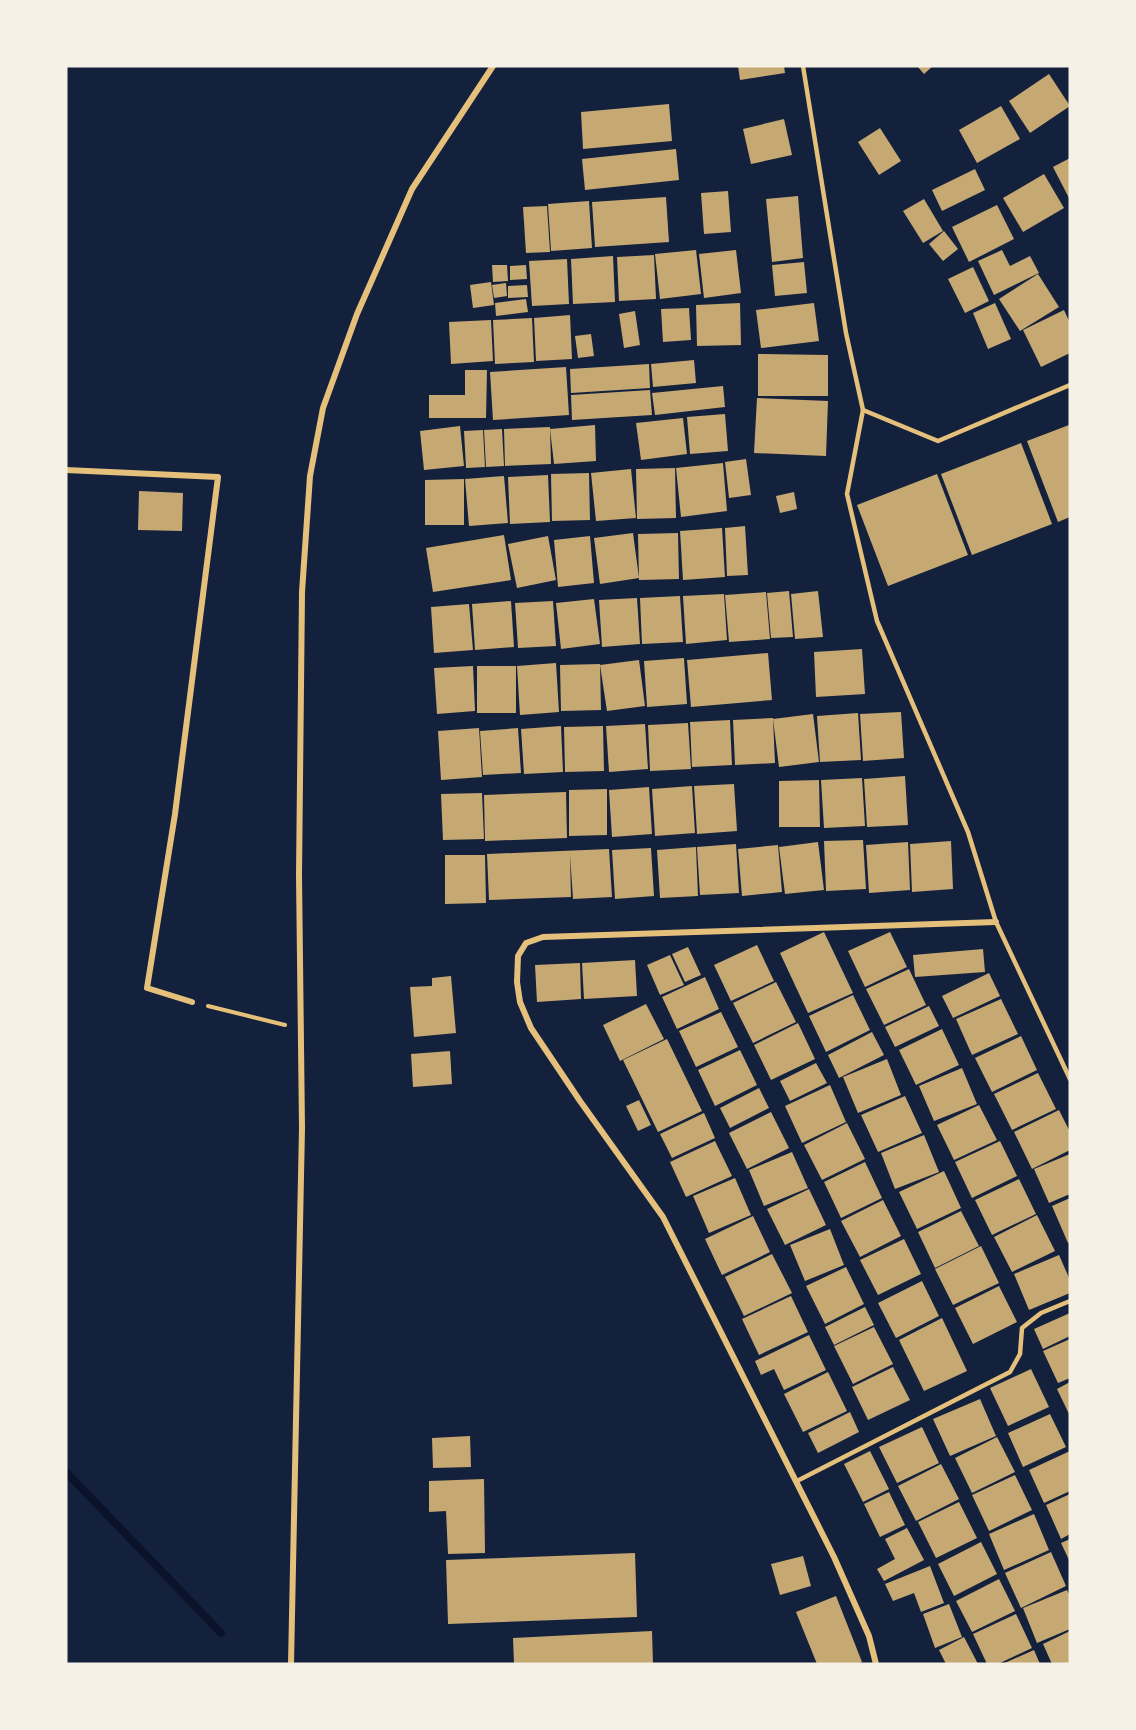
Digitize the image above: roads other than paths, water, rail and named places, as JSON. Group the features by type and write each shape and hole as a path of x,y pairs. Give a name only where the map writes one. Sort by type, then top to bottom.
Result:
{"street":[{"path":"291,1664 302,1140 299,875 302,592 310,476 323,408 357,314 412,189 493,66"},
{"path":"66,470 218,477 175,814 147,988 192,1002"},
{"path":"876,1664 869,1636 834,1557 663,1217 531,1028 520,1002 517,982 518,956 526,943 543,938 996,922"}],"lane":[{"path":"803,66 846,333 863,410 847,494 877,621 968,832 996,922 1070,1078"},
{"path":"863,410 938,441 1070,385"},
{"path":"796,1481 1010,1372 1020,1354 1022,1328 1041,1313 1070,1301"}],"waterway":[{"path":"66,1472 221,1633"}]}
